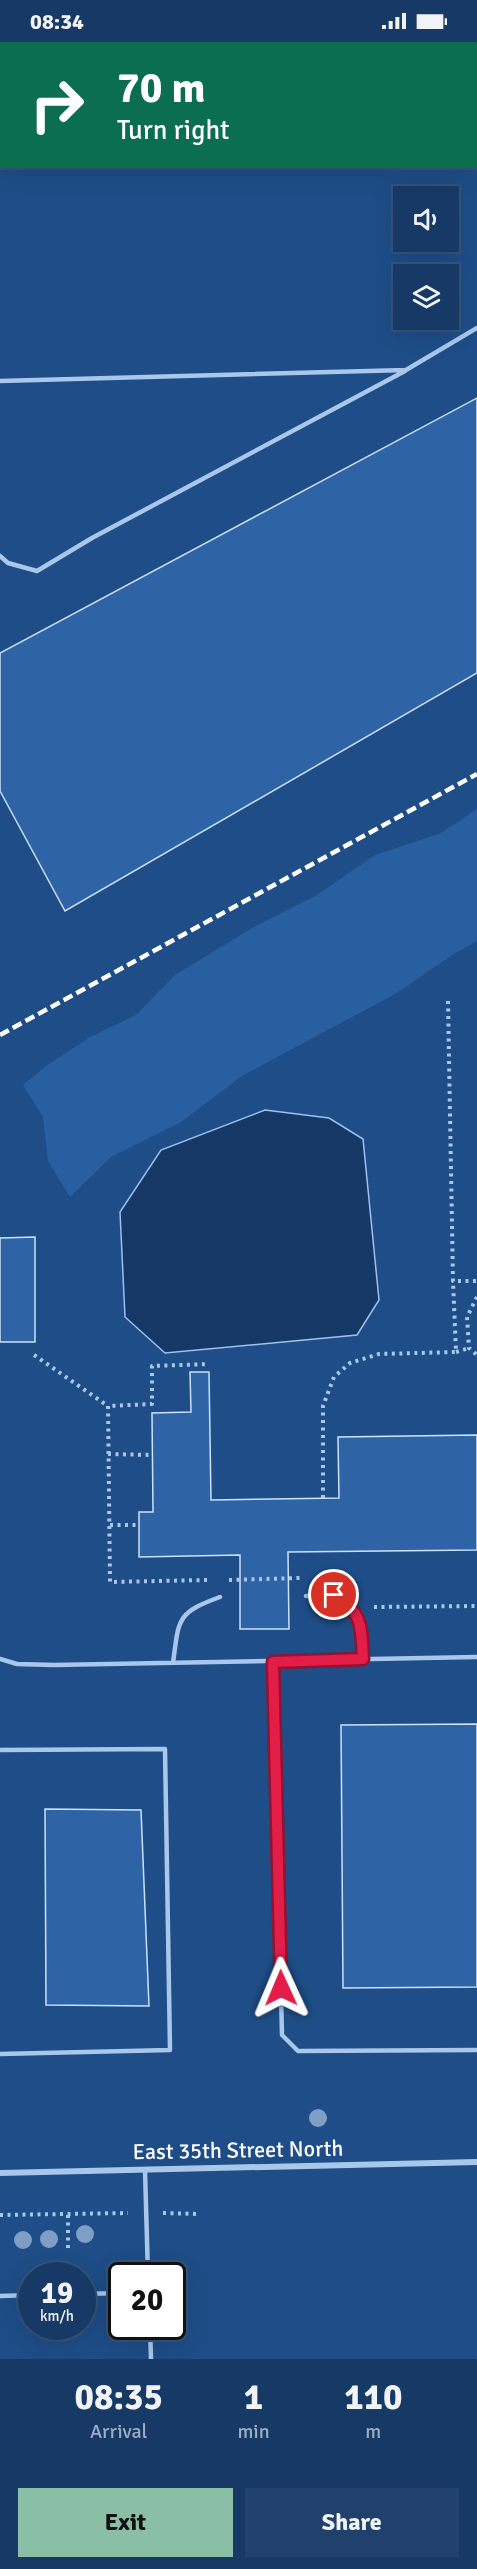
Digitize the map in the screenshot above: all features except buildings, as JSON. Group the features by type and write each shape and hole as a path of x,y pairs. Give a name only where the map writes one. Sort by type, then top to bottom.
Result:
{"street":[{"name":"East 35th Street North","path":"0,2173 477,2162"}],"lane":[{"path":"0,556 8,563 37,571 92,538 406,370 477,328"},
{"path":"0,381 406,370"},
{"path":"306,1596 334,1595 348,1603 360,1620 363,1659"},
{"path":"173,1663 178,1626 191,1608 220,1597"},
{"path":"0,1659 17,1664 45,1665 477,1657"},
{"path":"273,1662 282,2035 298,2051 477,2050"},
{"path":"0,1750 165,1749 170,2050 0,2054"},
{"path":"145,2170 148,2262"},
{"path":"0,2296 18,2295"},
{"path":"150,2340 151,2359"}],"path":[{"path":"448,1001 456,1352"},
{"path":"453,1281 477,1281"},
{"path":"477,1297 467,1317 469,1348 477,1355"},
{"path":"323,1498 323,1406 334,1377 350,1363 379,1354 456,1352 469,1348"},
{"path":"34,1355 108,1406 152,1404 152,1366 209,1364"},
{"path":"108,1406 110,1582 215,1580"},
{"path":"108,1454 153,1455"},
{"path":"110,1525 139,1524"},
{"path":"227,1580 308,1578"},
{"path":"368,1599 375,1608 477,1606"},
{"path":"0,2215 68,2216 146,2212 200,2214"},
{"path":"68,2216 68,2249"}],"shaded area":[{"path":"477,809 477,941 395,994 242,1076 181,1122 111,1157 70,1197 48,1161 43,1117 23,1085 46,1066 90,1037 136,1015 175,975 252,928 317,895 375,855 441,833"},
{"path":"265,1110 329,1118 363,1139 379,1300 357,1335 165,1353 125,1317 120,1212 161,1150"}],"railway":[{"path":"0,1035 477,774"}],"route":[{"path":"281,1988 273,1662 363,1659 360,1620 348,1603 334,1595"}]}
